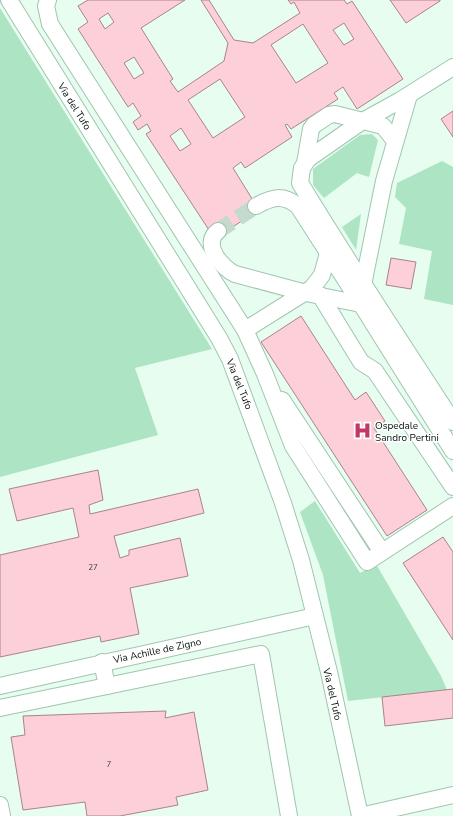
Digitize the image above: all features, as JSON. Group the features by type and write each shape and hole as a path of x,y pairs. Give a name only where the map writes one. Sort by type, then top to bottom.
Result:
{"street":[{"name":"Via del Tufo","path":"9,0 219,338 230,359 293,532 315,616 360,816"},
{"path":"48,0 46,6 50,24 245,330 265,374 382,552 453,506"},
{"path":"305,163 308,159 361,122 409,95 453,66"},
{"path":"364,284 384,181 409,95"},
{"path":"395,141 383,126 361,122 335,114 329,115 314,125 305,163 300,176 300,183 353,271 364,284 453,422"},
{"path":"256,206 268,200 280,197 290,199 298,206 453,451"},
{"path":"218,232 215,234 212,241 215,254 227,270 235,274 313,294 361,304"},
{"path":"328,253 322,275 312,288 313,294 361,362 374,371 453,487"},
{"path":"245,330 313,294"},
{"name":"Via Achille de Zigno","path":"0,686 102,662 315,616"},
{"path":"0,708 261,654 289,816"},
{"path":"102,662 108,686"},
{"path":"360,816 382,814 453,795"},
{"path":"0,805 2,816"}],"green space":[{"path":"0,8 212,349 135,368 158,435 0,477"},
{"path":"372,134 378,140 369,177 357,173 324,198 313,185 313,169 360,135"},
{"path":"442,161 453,167 453,305 424,299 432,251 399,244 406,208 395,197 397,183"},
{"path":"361,214 356,250 342,227"},
{"path":"315,501 360,573 376,564 441,676 447,690 348,701 323,575 300,512"}],"building":[{"path":"88,0 185,0 141,28 173,79 170,81 178,92 224,61 228,43 201,0 209,0 234,40 253,43 300,13 294,2 291,4 288,0 344,0 347,4 352,1 403,79 357,109 343,87 334,93 338,99 291,129 287,124 285,125 292,137 245,168 241,162 233,168 259,210 220,235 209,230 146,134 151,131 147,124 138,130 133,122 141,116 133,103 128,107 78,29 88,22 78,6","holes":["108,13 114,22 105,29 99,19","344,23 354,39 344,45 333,30","303,24 328,63 296,83 271,45","134,57 144,73 134,79 124,63","220,79 245,117 213,138 188,100","181,128 191,144 180,151 170,136"]},
{"path":"390,0 440,0 440,1 406,23"},
{"path":"453,111 453,137 441,119"},
{"path":"391,258 416,262 411,289 386,285"},
{"path":"301,316 355,400 366,392 385,421 374,428 427,510 387,536 261,342"},
{"path":"98,470 103,500 89,505 90,514 198,489 204,513 114,536 120,558 129,555 129,550 180,538 188,576 130,588 139,634 101,642 100,636 0,657 0,555 79,537 73,508 17,521 9,489"},
{"path":"443,537 453,552 453,640 403,563"},
{"path":"453,689 453,718 385,726 382,697"},
{"path":"166,711 165,718 194,712 208,790 176,797 178,805 120,816 87,816 85,802 23,810 11,737 25,735 23,716"}],"tunnel":[{"path":"218,231 256,206"}],"place":[{"name":"Ospedale Sandro Pertini","path":"362,431"}]}
